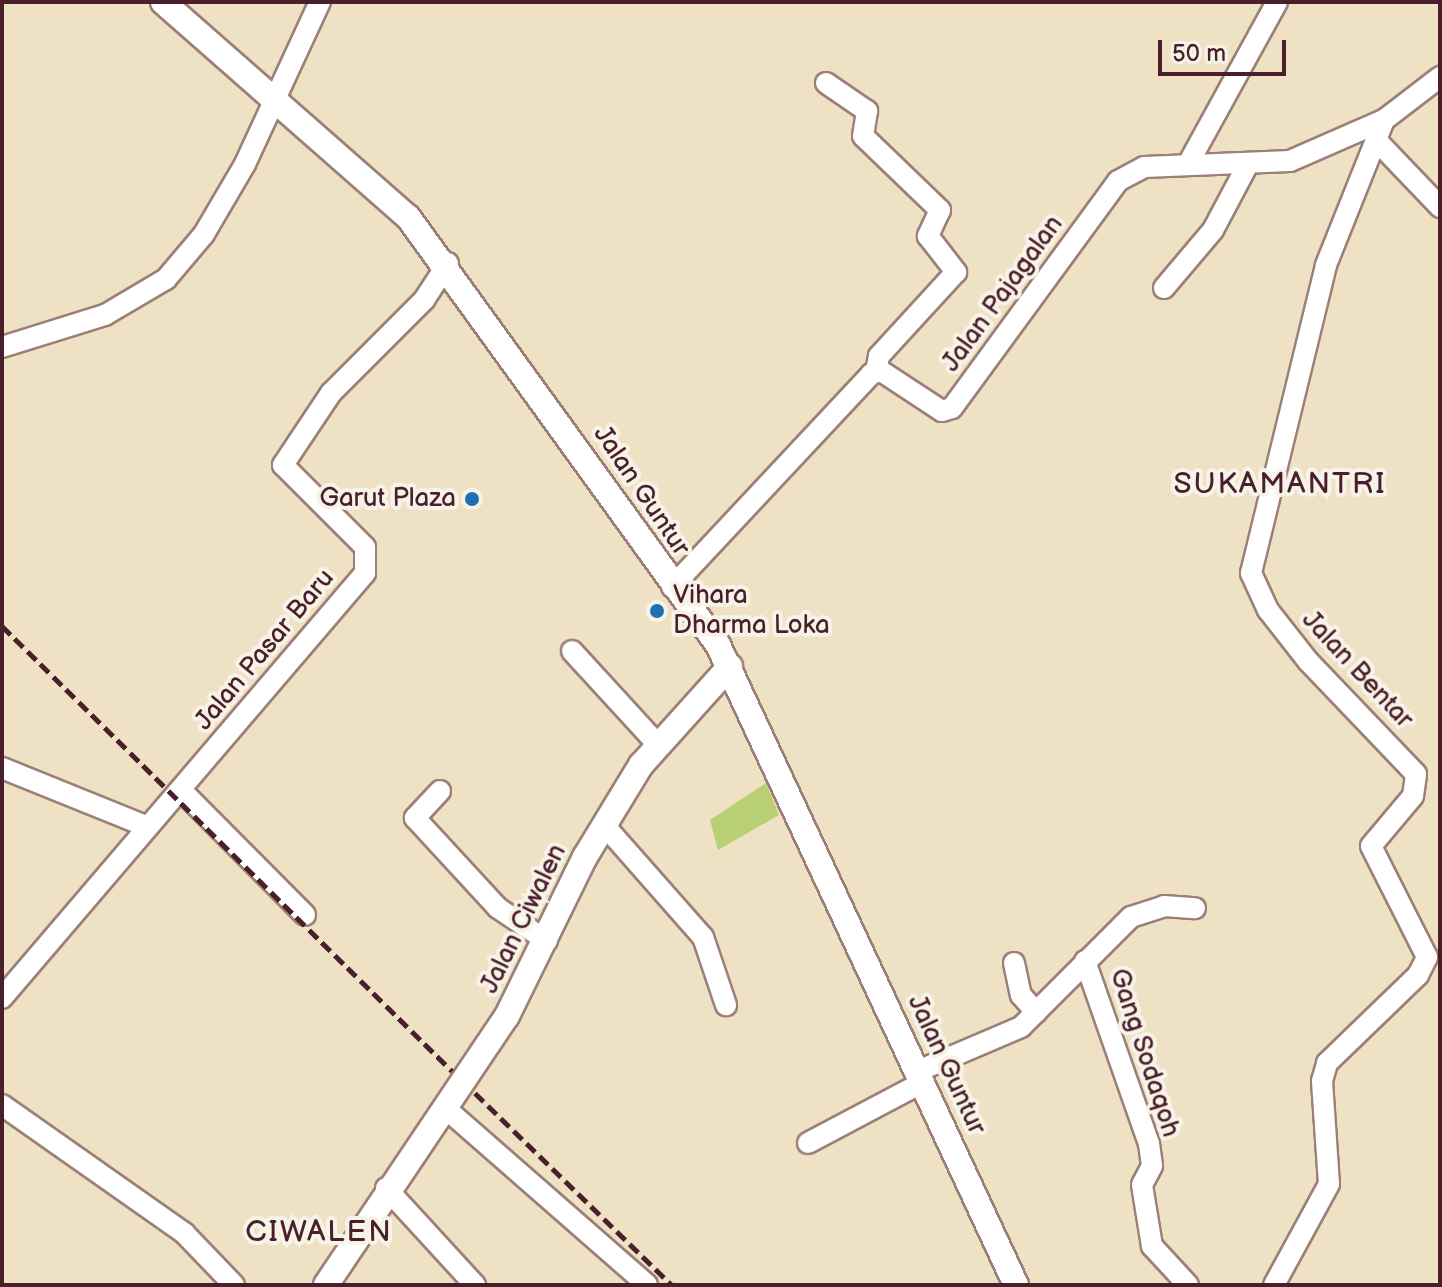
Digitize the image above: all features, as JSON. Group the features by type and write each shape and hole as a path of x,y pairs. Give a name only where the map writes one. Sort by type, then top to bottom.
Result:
{"street":[{"name":"Jalan Guntur","path":"163,2 277,102 365,172 448,263 730,666 1016,1285"},
{"path":"2,347 105,315 166,279 217,214 277,102 320,2"},
{"path":"1188,164 1277,2"},
{"name":"Jalan Pajagalan","path":"876,372 948,411 1118,181 1144,167 1188,164 1247,166 1290,161 1384,120 1440,77"},
{"path":"672,587 876,372 879,356 956,272 928,236 940,210 863,136 867,111 826,83"},
{"name":"Jalan Bentar","path":"1274,1285 1329,1184 1322,1081 1327,1063 1418,975 1427,957 1371,846 1413,796 1416,774 1308,661 1268,610 1251,573 1326,265 1384,120"},
{"path":"1376,140 1440,207"},
{"path":"1164,288 1213,230 1247,166"},
{"name":"Jalan Pasar Baru","path":"187,784 365,573 365,547 283,465 331,393 424,300 448,263"},
{"path":"572,651 658,745"},
{"name":"Jalan Ciwalen","path":"326,1285 386,1188 444,1107 547,941 605,826 658,745 730,666"},
{"path":"2,768 148,827"},
{"path":"2,998 187,784 305,915"},
{"path":"440,791 415,818 498,908 547,941"},
{"path":"605,826 703,937 726,1005"},
{"path":"808,1143 921,1076 1010,1035 1085,961 1140,913 1195,908"},
{"name":"Gang Sodaqoh","path":"1085,961 1149,1144 1152,1166 1142,1185 1152,1246 1188,1285"},
{"path":"1014,963 1021,995 1036,1012"},
{"path":"2,1105 184,1233 234,1285"},
{"path":"444,1107 647,1285"},
{"path":"386,1188 475,1285"}],"green space":[{"path":"766,783 779,815 718,850 710,820"}],"railway":[{"path":"2,626 452,1071"},
{"path":"475,1093 672,1285"}],"place":[{"name":"Garut Plaza","path":"472,499"},
{"name":"Vihara Dharma Loka","path":"657,611"}],"district":[{"name":"SUKAMANTRI","path":"1280,484"},
{"name":"CIWALEN","path":"319,1232"}]}
